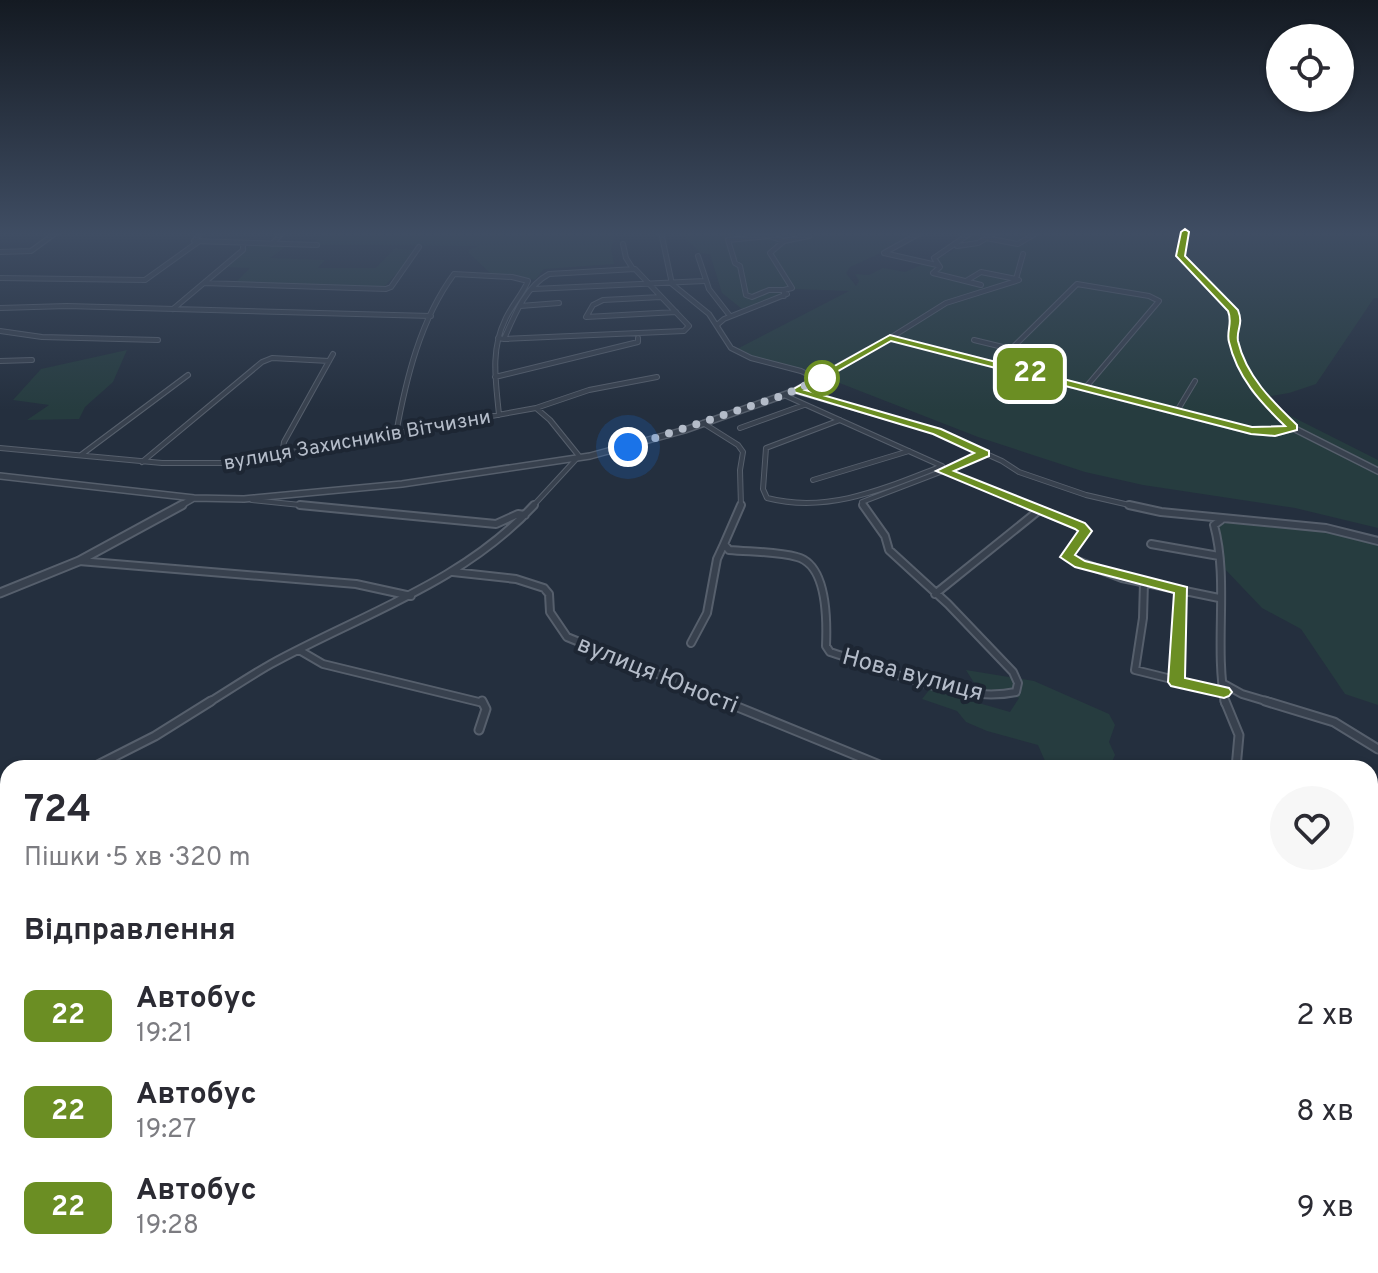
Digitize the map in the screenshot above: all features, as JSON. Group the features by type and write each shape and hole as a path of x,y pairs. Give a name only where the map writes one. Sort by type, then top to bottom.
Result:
{"street":[{"path":"173,309 194,291"},
{"path":"396,434 409,375 444,291"},
{"path":"499,415 493,366 511,306 521,291"},
{"path":"501,339 513,315 531,291"},
{"path":"501,339 688,329 687,323 655,291"},
{"path":"683,291 717,325 730,347 743,355 801,371 820,380"},
{"path":"710,291 730,316"},
{"path":"745,291 752,297 766,291"},
{"path":"776,291 792,291"},
{"path":"717,325 730,316 787,291"},
{"path":"890,338 946,303 983,291"},
{"path":"995,365 1069,291"},
{"path":"1086,387 1159,301 1121,291"},
{"path":"1215,291 1233,310 1237,321 1232,339 1255,390 1293,428 1378,471"},
{"path":"661,297 603,300 593,305 586,317 676,312"},
{"path":"520,306 559,303"},
{"path":"0,308 431,316"},
{"path":"0,331 42,337 158,340"},
{"path":"495,377 638,342 638,338"},
{"path":"890,338 1251,431 1275,433 1293,428"},
{"name":"вулиця Захисників Вітчизни","path":"0,476 194,498 244,499 402,484 608,453 795,391 820,380 890,338"},
{"path":"974,340 1011,349"},
{"path":"282,455 284,442 333,354"},
{"path":"142,462 262,362 272,358 329,361"},
{"path":"0,361 32,360"},
{"path":"81,455 188,375"},
{"name":"вулиця Захисників Вітчизни","path":"0,448 142,462 230,463 536,408 589,390 657,377"},
{"path":"1177,411 1195,381"},
{"path":"795,391 937,432 1019,472 1086,495 1161,512 1326,528 1378,541"},
{"path":"784,395 1085,531 1067,557 1108,574 1219,598"},
{"path":"740,428 804,405"},
{"path":"108,760 155,736 271,664 411,596 453,572 511,530 579,456 550,420 536,408"},
{"path":"840,420 766,448 763,489 767,498 796,505 864,495 985,454"},
{"path":"691,643 707,613 717,559 740,512 742,497 737,472 743,452 738,445 703,423"},
{"path":"813,480 909,451"},
{"name":"Нова вулиця","path":"724,544 729,550 800,557 807,563 825,590 826,646 830,652 963,691 1006,697 1016,692 1018,683 1013,672 889,550 889,539 864,509 862,502 945,469"},
{"path":"0,593 79,561 194,498"},
{"path":"244,499 496,524 518,514 525,515"},
{"path":"935,594 1038,511"},
{"path":"1224,519 1214,525 1219,556 1224,688 1226,707 1241,734 1238,760"},
{"path":"1151,544 1219,556"},
{"path":"79,561 356,584 411,596"},
{"name":"вулиця Юності","path":"453,572 463,576 516,579 544,588 549,594 550,612 567,637 867,760"},
{"path":"1144,582 1143,618 1135,670 1176,682 1224,688 1334,722 1378,749"},
{"path":"1176,682 1182,590"},
{"path":"299,650 323,664 482,701 486,709 479,730"}],"green space":[{"path":"722,291 789,291 742,309"},
{"path":"848,291 1378,291 1378,298 1374,298 1316,384 1265,397 1277,409 1378,460 1378,528 1295,508 1143,485 1085,472 978,437 801,368 754,357 737,349"},
{"path":"127,350 113,382 85,407 79,419 27,420 49,405 13,400 41,369"},
{"path":"1224,520 1316,529 1378,543 1378,705 1345,694 1301,629 1262,608 1223,567 1219,524"},
{"path":"966,670 1034,681 1109,714 1115,725 1109,742 1115,755 1113,760 1045,760 1038,745 987,731 966,722 957,711 922,699 930,689 1010,712 1019,698 978,689"}],"bus line":[{"name":"22","path":"1215,291 1233,310 1237,327 1232,339 1255,390 1293,428 1275,433 1251,431 890,338 820,380 795,391 937,432 985,454 943,471 1080,526 1085,531 1067,557 1080,564 1108,574 1182,590 1176,682 1224,692"}],"route":[{"path":"628,447 784,395 822,378"}]}
